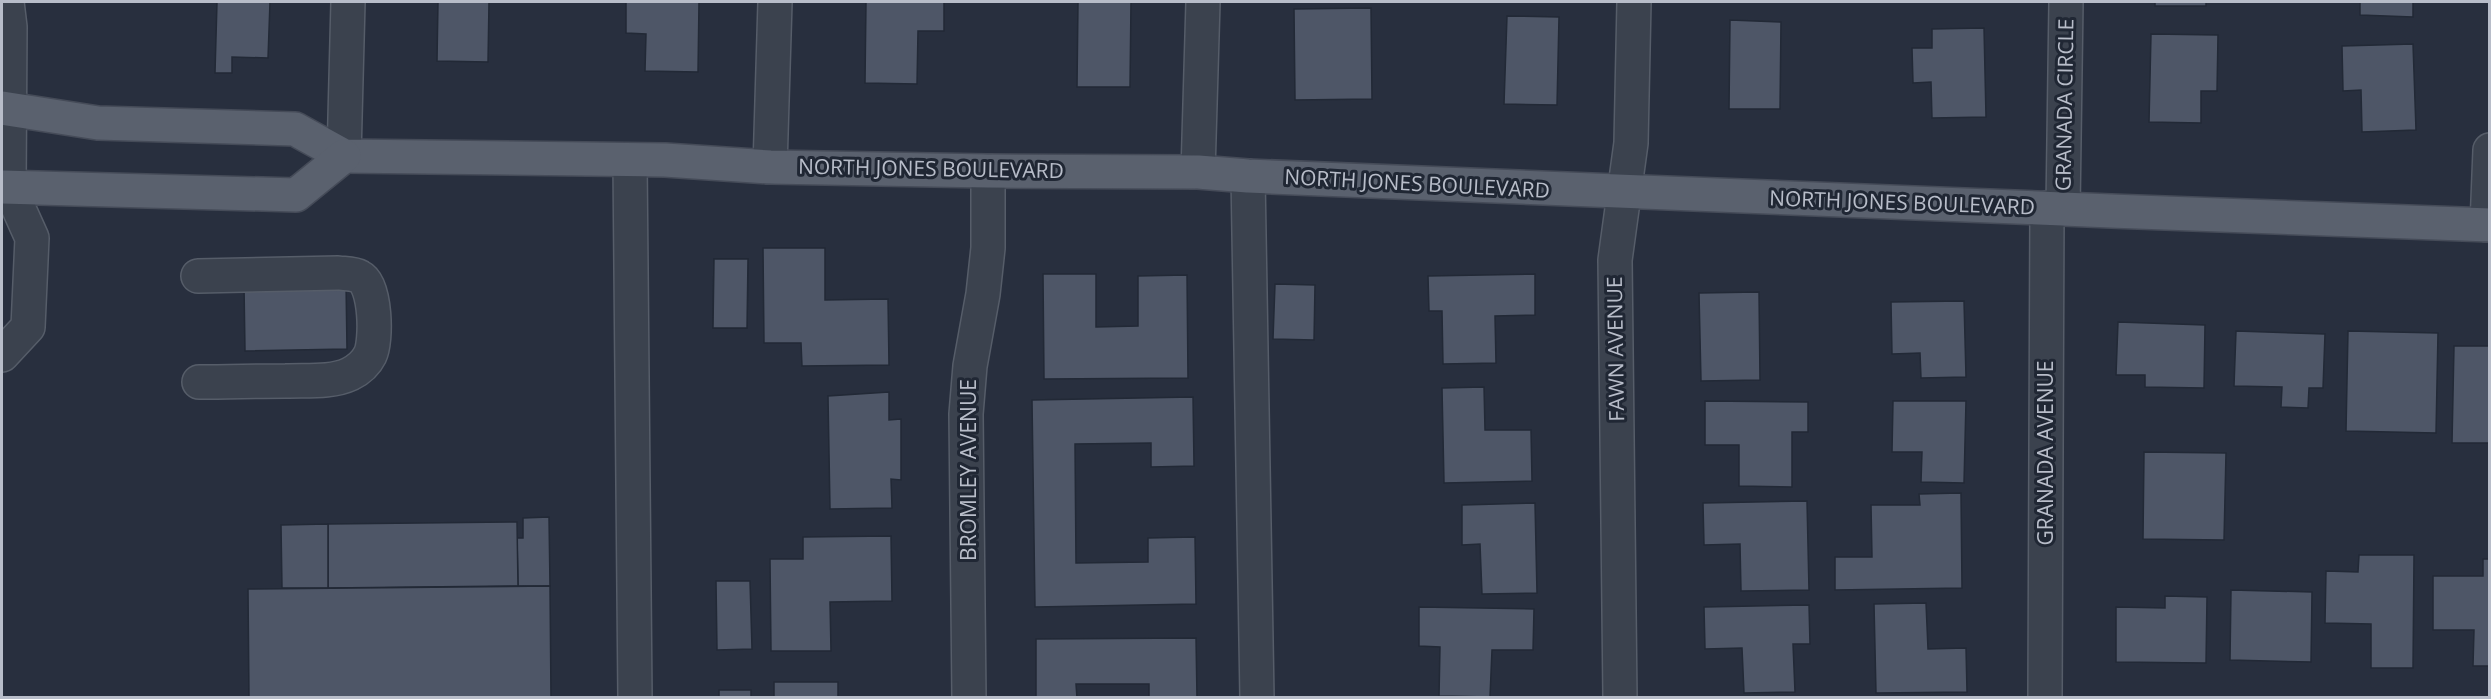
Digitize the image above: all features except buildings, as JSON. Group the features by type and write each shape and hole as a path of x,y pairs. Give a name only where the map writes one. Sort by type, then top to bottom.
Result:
{"main road":[{"name":"NORTH JONES BOULEVARD","path":"5,109 98,123 295,129 344,156 665,160 770,167 1198,172 1624,194 2488,225"},
{"path":"4,192 296,195 344,156"}],"street":[{"path":"2,355 28,327 32,238 4,192 5,109 10,27 7,2"},
{"path":"344,156 348,2"},
{"path":"770,167 776,2"},
{"path":"1198,172 1203,2"},
{"name":"FAWN AVENUE","path":"1620,698 1615,260 1631,143 1634,2"},
{"name":"GRANADA CIRCLE","path":"2055,208 2066,2"},
{"path":"2488,225 2490,150"},
{"path":"630,160 635,698"},
{"name":"BROMLEY AVENUE","path":"969,698 966,414 970,366 983,294 988,248 988,171"},
{"path":"1248,176 1257,698"},
{"name":"GRANADA AVENUE","path":"2046,698 2055,208"},
{"path":"198,276 351,274 362,277 373,298 371,354 360,368 348,375 320,380 199,382"}]}
